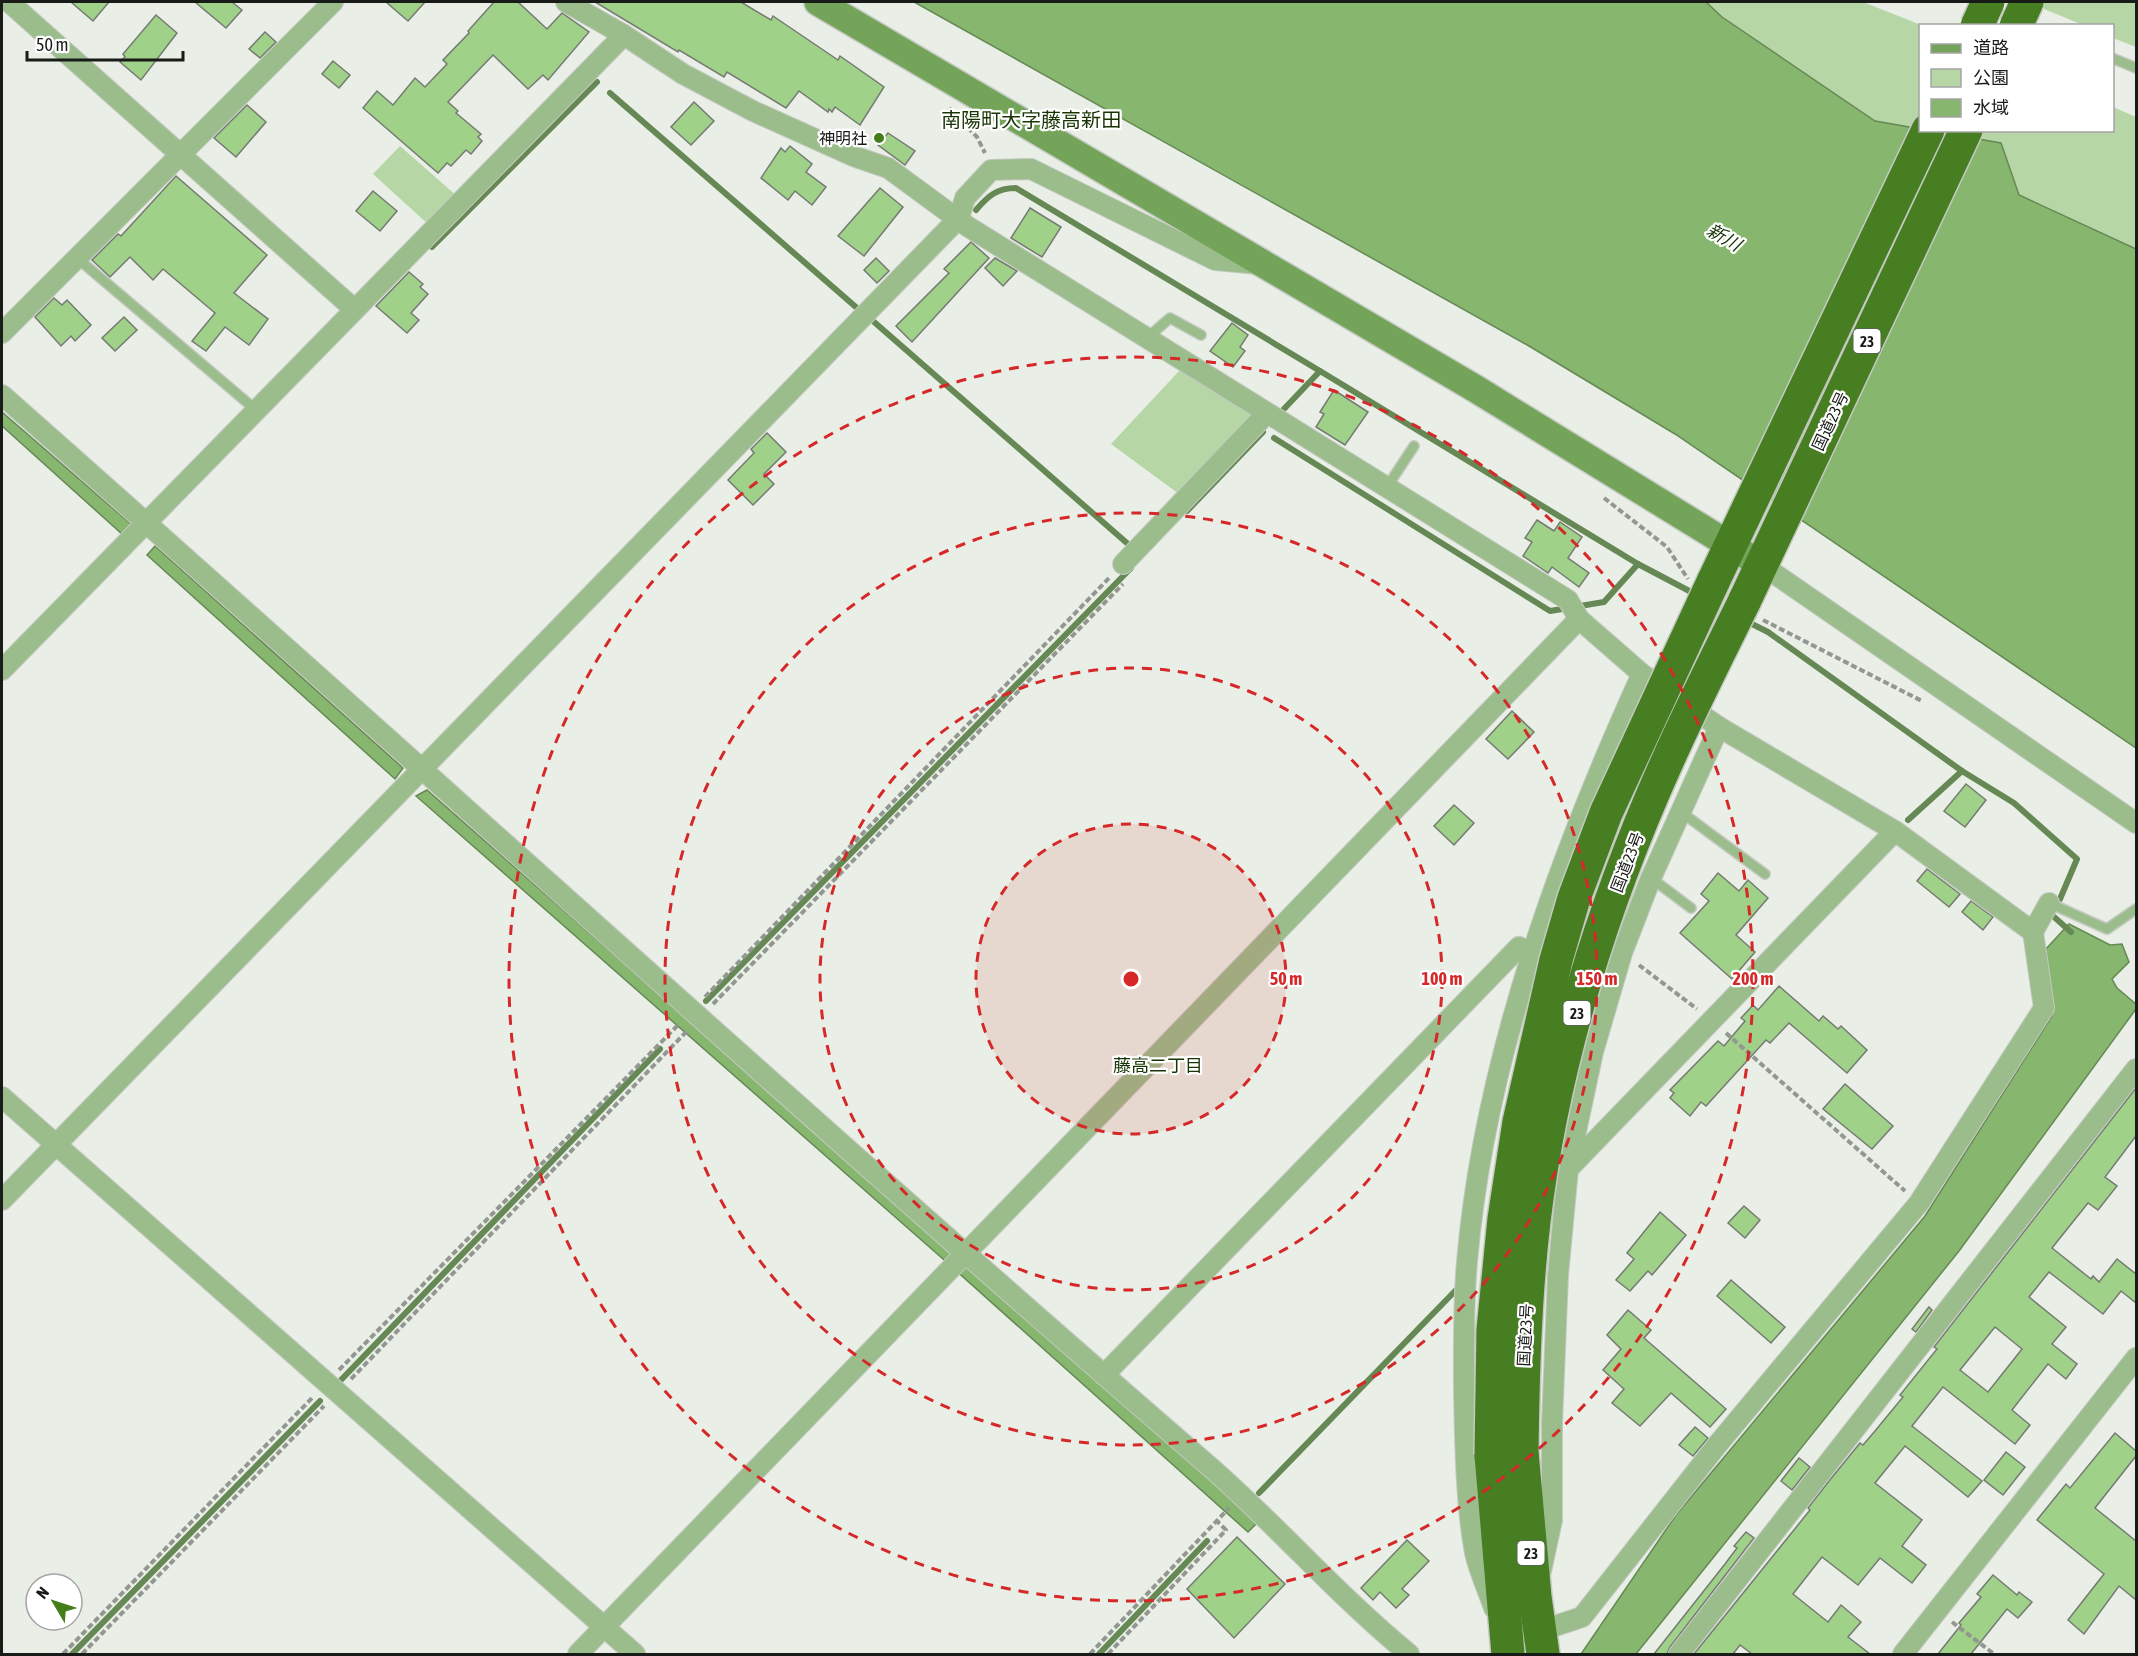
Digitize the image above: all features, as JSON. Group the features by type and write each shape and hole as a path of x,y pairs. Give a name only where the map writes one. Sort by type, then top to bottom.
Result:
{"highway":[{"name":"国道23号","path":"1541,1643 1535,1597 1507,1453 1493,1330 1504,1219 1519,1122 1553,971 1574,897 1606,813 1927,132"},
{"name":"国道23号","path":"1507,1650 1507,1453 1524,1330 1534,1220 1550,1125 1568,1047 1608,913 1658,784 1965,132"}],"street":[{"path":"9,2 354,309"},
{"path":"2,333 333,2"},
{"path":"566,2 624,35 683,74 753,111 853,156 888,168 959,218 1387,487 1574,611 1642,674 1719,727 1895,831 2033,932"},
{"path":"818,2 1765,559 2136,823"},
{"path":"2,670 624,35"},
{"path":"2,1200 959,218 965,198 992,170 1031,169 1215,260 1268,265"},
{"path":"2,395 696,1014 958,1259 1104,1375 1242,1495 1367,1620 1409,1654"},
{"path":"1124,572 1267,412"},
{"path":"578,1654 958,1259 1574,611"},
{"path":"1507,1650 1475,1553 1465,1448 1463,1338 1467,1261 1485,1134 1532,952 1578,824 1642,674"},
{"path":"1535,1597 1552,1520 1552,1423 1558,1275 1568,1169 1593,1052 1622,953 1651,878 1719,727"},
{"path":"1568,1169 1895,831"},
{"path":"1541,1643 1582,1617 1718,1444 1919,1203 2044,1008 2033,932 2049,903"},
{"path":"1104,1375 1519,947 1532,952"},
{"path":"1679,1654 2136,1069"},
{"path":"2,1097 635,1654"},
{"path":"1903,1654 2136,1359"}],"lane":[{"path":"1978,2 2006,14"},
{"path":"2114,59 2136,68"},
{"path":"77,258 256,410"},
{"path":"1147,338 1170,318 1201,335"},
{"path":"1387,487 1414,446"},
{"path":"1681,812 1765,874"},
{"path":"1651,878 1691,908"},
{"path":"2049,903 2107,929 2136,909"}],"path":[{"path":"945,104 977,136 992,170"},
{"path":"696,1014 1124,572"},
{"path":"696,1014 1124,572"},
{"path":"1622,953 1712,1021 1919,1203"},
{"path":"82,1654 673,1030"},
{"path":"63,1654 332,1388 681,1037"},
{"path":"1090,1654 1222,1516"},
{"path":"1108,1654 1226,1530 1217,1521"},
{"path":"1938,1611 1994,1654"}],"green space":[{"path":"1706,2 1863,2 1919,24 1919,129 1875,121 1722,17"},
{"path":"2027,2 2136,2 2136,47 2114,38 2114,24 2081,24"},
{"path":"2114,107 2136,117 2136,249 2019,195 2001,143 1936,132 2114,132"},
{"path":"400,146 458,197 429,225 373,174"},
{"path":"1180,370 1249,412 1251,419 1179,494 1111,444"}],"water":[{"name":"新川","path":"914,2 1706,2 1722,17 1875,121 1919,129 1919,132 1938,132 2001,143 2019,195 2136,249 2136,748 1675,434 1529,346"},
{"path":"2,412 132,525 123,535 2,426"},
{"path":"155,546 403,768 395,779 147,555"},
{"path":"427,790 1258,1522 1248,1532 943,1259 416,796"},
{"path":"2069,924 2110,945 2122,944 2129,962 2112,979 2117,988 2136,1004 2136,1009 1959,1251 1636,1654 1581,1654 1676,1515 1925,1216 2052,1016 2045,950"}],"building":[{"path":"71,2 109,2 93,21"},
{"path":"195,2 232,2 242,10 226,28"},
{"path":"386,2 425,2 408,21"},
{"path":"494,2 518,2 547,29 562,13 589,32 548,80 543,75 528,89 493,55 448,102 458,111 456,113 481,134 478,137 482,141 471,154 466,150 451,166 447,163 438,173 363,108 377,91 393,105 415,78 425,87 447,64 443,60"},
{"path":"595,2 741,2 771,20 773,16 838,60 840,56 884,87 860,125 835,107 832,112 829,109 828,112 799,91 786,108 727,72 724,77 679,50 678,52"},
{"path":"156,15 177,33 141,80 120,62 125,57 123,54"},
{"path":"265,32 276,42 260,58 249,49"},
{"path":"333,61 350,75 339,88 322,74"},
{"path":"694,102 714,121 691,145 671,127"},
{"path":"247,105 266,122 236,157 214,138"},
{"path":"888,133 915,151 905,165 878,145"},
{"path":"790,146 812,164 806,172 826,187 812,205 795,191 788,200 761,178 781,148 785,152"},
{"path":"176,176 267,255 234,293 268,319 249,345 225,327 206,351 192,341 215,313 163,269 153,280 130,257 110,277 92,260 118,234 121,236"},
{"path":"880,188 903,207 864,256 838,236"},
{"path":"373,191 397,211 380,231 356,211"},
{"path":"1030,208 1061,227 1042,257 1011,238"},
{"path":"971,242 989,258 912,342 896,326 949,273 944,269"},
{"path":"876,258 889,271 877,283 864,270"},
{"path":"995,258 1017,271 1003,286 985,268"},
{"path":"409,272 423,284 420,287 428,294 411,313 419,320 407,333 376,306"},
{"path":"54,298 62,305 67,300 91,325 75,341 71,336 61,346 35,317"},
{"path":"124,317 137,330 115,351 102,338"},
{"path":"1232,323 1248,335 1240,347 1245,351 1233,367 1210,351"},
{"path":"1334,390 1368,412 1345,445 1316,427 1324,414 1320,412"},
{"path":"767,433 786,452 764,474 774,484 753,505 728,480 754,453 751,449"},
{"path":"1537,520 1554,531 1560,522 1582,537 1568,558 1589,573 1579,587 1552,567 1548,573 1523,556 1532,542 1525,538"},
{"path":"1512,711 1534,732 1508,759 1486,739"},
{"path":"1966,784 1986,800 1965,827 1944,811"},
{"path":"1454,805 1474,823 1454,845 1434,826"},
{"path":"1927,869 1960,894 1949,907 1917,881"},
{"path":"1718,873 1739,891 1748,880 1768,898 1736,935 1755,952 1732,979 1680,933 1709,901 1701,894"},
{"path":"1971,901 1993,917 1983,930 1962,912"},
{"path":"1779,986 1819,1021 1823,1016 1838,1029 1841,1026 1867,1050 1847,1073 1789,1023 1770,1043 1766,1040 1706,1106 1701,1102 1690,1116 1670,1098 1674,1093 1670,1090 1718,1041 1724,1046 1745,1021 1741,1018 1753,1005 1758,1010"},
{"path":"1845,1084 1893,1126 1872,1149 1823,1109"},
{"path":"2136,1088 2136,1136 2105,1177 2117,1186 2098,1210 2088,1203 2052,1248 2091,1279 2093,1276 2099,1282 2117,1259 2136,1274 2136,1303 2121,1291 2103,1314 2049,1272 2029,1297 2066,1327 2052,1344 2077,1364 2066,1379 2048,1364 2012,1410 2030,1425 2015,1444 1943,1387 1912,1426 1982,1481 1968,1497 1905,1446 1875,1483 1922,1520 1902,1546 1926,1565 1912,1583 1880,1558 1858,1585 1822,1557 1793,1594 1828,1622 1841,1605 1861,1622 1848,1637 1870,1654 1752,1654 1740,1645 1733,1654 1694,1654 1810,1510 1808,1508 1829,1481 1860,1443 1863,1445 1903,1397 1900,1395 1937,1349 1934,1347","holes":["1995,1327 2022,1349 1988,1392 1960,1370"]},
{"path":"1744,1206 1760,1220 1745,1238 1728,1223"},
{"path":"1660,1212 1686,1235 1652,1275 1648,1271 1630,1291 1616,1280 1634,1259 1627,1253"},
{"path":"1731,1280 1785,1327 1771,1343 1717,1296"},
{"path":"1929,1307 1932,1310 1916,1332 1912,1329"},
{"path":"1628,1310 1651,1330 1644,1338 1726,1409 1710,1427 1671,1393 1640,1426 1612,1403 1624,1389 1603,1370 1621,1349 1607,1335"},
{"path":"1695,1427 1708,1438 1693,1456 1679,1445"},
{"path":"2115,1433 2136,1451 2136,1456 2095,1508 2136,1541 2136,1600 2119,1586 2084,1634 2068,1620 2104,1574 2037,1520 2066,1484 2070,1488"},
{"path":"2006,1452 2025,1467 2003,1495 1984,1480"},
{"path":"1799,1458 1810,1467 1792,1490 1781,1481"},
{"path":"1746,1532 1754,1538 1667,1654 1654,1654 1725,1564 1737,1548 1734,1546"},
{"path":"1237,1537 1285,1584 1234,1638 1187,1589"},
{"path":"1407,1540 1429,1561 1402,1589 1409,1595 1396,1608 1380,1592 1373,1600 1361,1588"},
{"path":"1993,1575 2017,1595 2019,1592 2032,1602 2018,1618 2007,1609 1971,1654 1938,1654 1961,1625 1959,1623 1981,1597 1977,1594"}],"waterway":[{"path":"432,247 597,82"},
{"path":"610,93 857,308"},
{"path":"976,210 993,194 1003,189 1016,188 1320,371"},
{"path":"873,321 1128,544"},
{"path":"1283,410 1320,371 1638,564 1695,594"},
{"path":"1187,511 1263,432"},
{"path":"1274,438 1550,611 1604,602 1638,564"},
{"path":"706,1001 1131,568"},
{"path":"1744,620 1768,632 1962,771 2014,803 2077,859 2060,899"},
{"path":"1908,820 1962,771"},
{"path":"2053,916 2071,932"},
{"path":"340,1381 660,1049"},
{"path":"1259,1493 1456,1290"},
{"path":"72,1654 320,1401"},
{"path":"1099,1654 1207,1541"}],"place":[{"name":"神明社","path":"879,138"}],"district":[{"name":"南陽町大字藤高新田","path":"1031,119"},
{"name":"藤高二丁目","path":"1158,1065"}]}
